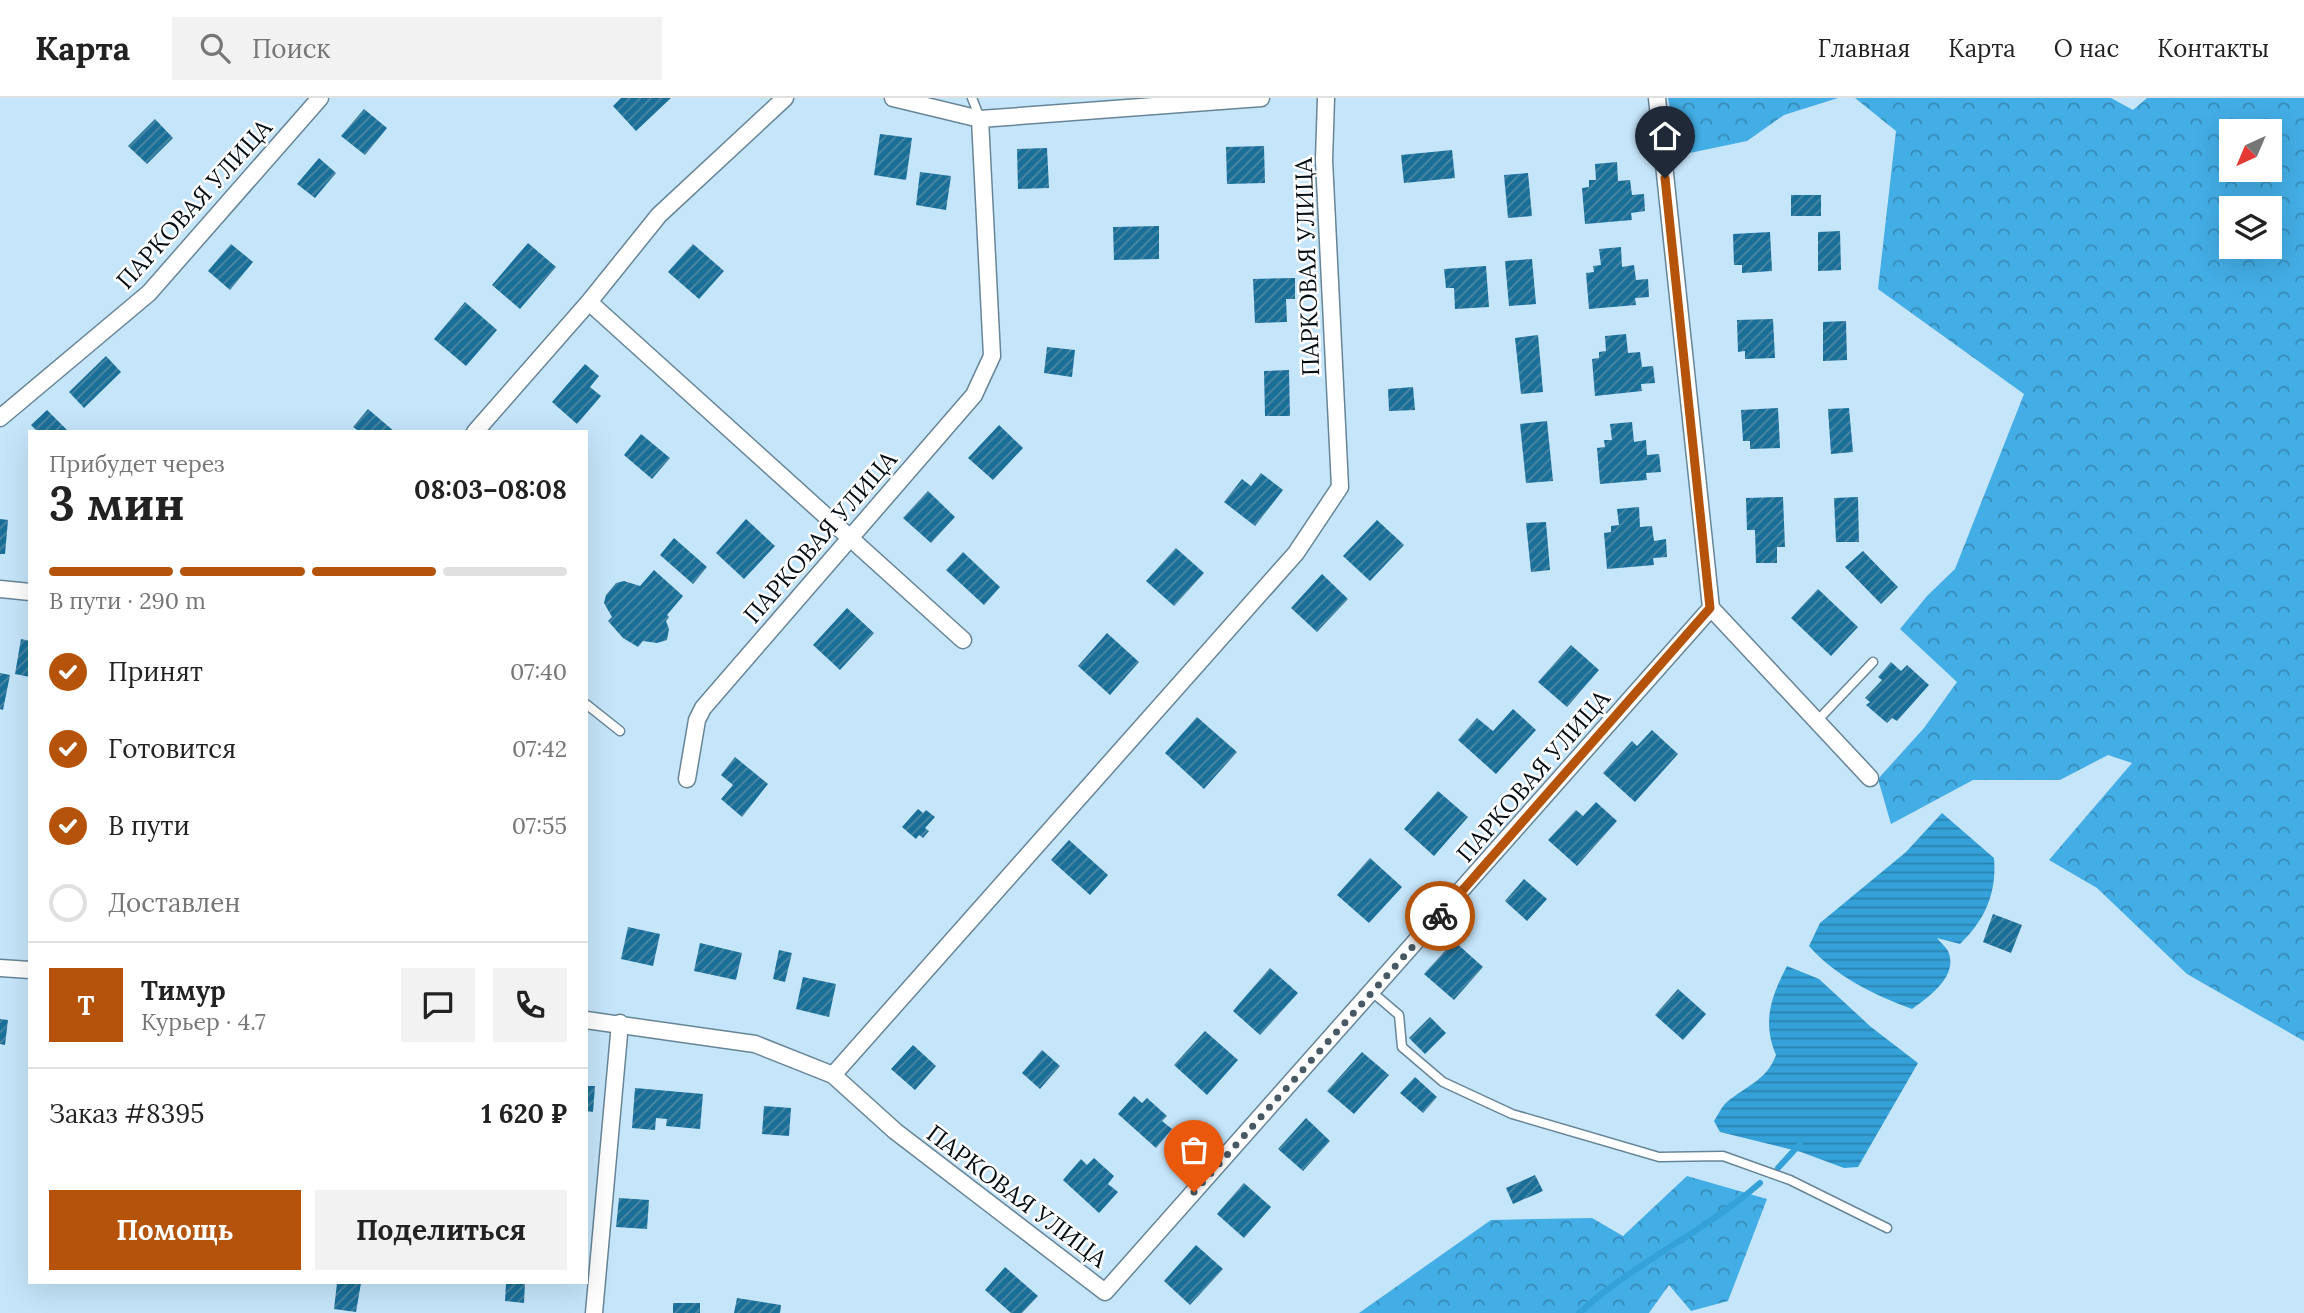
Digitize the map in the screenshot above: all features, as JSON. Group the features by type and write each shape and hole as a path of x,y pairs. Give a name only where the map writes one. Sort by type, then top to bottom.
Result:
{"street":[{"name":"ПАРКОВАЯ УЛИЦА","path":"0,418 149,293 320,98"},
{"path":"477,430 589,302 659,215 785,98"},
{"path":"893,98 980,119 1261,98"},
{"name":"ПАРКОВАЯ УЛИЦА","path":"1325,98 1324,160 1340,487 1296,553 833,1075 895,1131 1105,1292 1710,608"},
{"path":"1657,98 1710,608 1870,778"},
{"name":"ПАРКОВАЯ УЛИЦА","path":"687,779 697,720 703,708 974,395 992,356 980,119"},
{"path":"589,302 848,539 963,640"},
{"path":"0,589 28,592"},
{"path":"0,968 28,970"},
{"path":"588,1020 755,1044 833,1075"},
{"path":"594,1313 620,1023"}],"lane":[{"path":"972,98 980,119"},
{"path":"1817,721 1872,662"},
{"path":"588,706 620,731"},
{"path":"1372,992 1399,1015 1402,1047 1443,1082 1501,1108 1659,1157 1723,1156 1790,1180 1887,1228"}],"green space":[{"path":"1668,98 1838,98 1784,115 1747,141 1680,155"},
{"path":"1855,98 2111,98 2133,110 2147,98 2304,98 2304,1041 2187,974 2097,888 2049,860 2132,763 2108,755 2060,780 1973,780 1891,824 1878,779 1924,728 1957,682 1900,629 1927,596 1955,569 2024,394 1878,289 1896,131"},
{"path":"1687,1176 1767,1199 1728,1301 1691,1311 1669,1285 1649,1313 1359,1313 1491,1220 1592,1218 1623,1236"}],"shaded area":[{"path":"1942,813 1994,858 1993,883 1983,915 1960,944 1937,938 1948,951 1949,969 1940,985 1912,1009 1856,984 1831,967 1809,946 1820,923 1906,852"},
{"path":"1787,966 1819,979 1871,1027 1918,1063 1858,1167 1844,1168 1801,1152 1720,1132 1714,1121 1725,1104 1762,1077 1772,1064 1776,1055 1770,1032 1770,1010"}],"building":[{"path":"621,98 671,98 636,131 613,106"},
{"path":"364,109 387,128 365,155 341,136"},
{"path":"155,119 173,138 147,164 128,146"},
{"path":"880,134 912,138 906,180 874,175"},
{"path":"1264,146 1265,183 1227,184 1226,147"},
{"path":"1047,148 1049,188 1018,189 1017,149"},
{"path":"1452,150 1455,178 1404,183 1401,155"},
{"path":"319,158 336,173 315,198 297,184"},
{"path":"1617,162 1618,181 1630,180 1632,195 1644,194 1645,211 1631,213 1632,220 1585,224 1582,188 1589,187 1589,180 1596,180 1595,164"},
{"path":"920,172 951,176 946,210 916,205"},
{"path":"1528,173 1532,216 1508,218 1504,175"},
{"path":"1791,195 1821,195 1821,216 1791,216"},
{"path":"1159,226 1159,259 1114,260 1113,227"},
{"path":"1840,231 1841,270 1818,271 1818,232"},
{"path":"1770,232 1772,271 1742,273 1742,265 1734,265 1733,234"},
{"path":"528,243 556,267 520,309 492,285"},
{"path":"231,244 253,262 230,290 208,271"},
{"path":"693,244 724,271 699,299 668,272"},
{"path":"1621,247 1622,267 1634,265 1636,280 1648,279 1649,297 1635,298 1636,305 1589,309 1586,273 1594,272 1593,266 1601,265 1599,249"},
{"path":"1532,259 1536,304 1509,306 1505,261"},
{"path":"1486,266 1489,307 1455,309 1454,288 1446,288 1444,269"},
{"path":"1295,278 1295,299 1286,299 1287,322 1255,323 1253,279"},
{"path":"465,302 497,330 466,366 434,339"},
{"path":"1773,319 1775,358 1745,359 1745,351 1738,352 1737,320"},
{"path":"1846,321 1847,360 1823,361 1823,322"},
{"path":"1626,334 1628,353 1640,352 1642,367 1653,366 1655,383 1641,384 1642,391 1595,396 1592,359 1599,358 1599,352 1606,351 1605,336"},
{"path":"1538,335 1543,392 1521,394 1515,338"},
{"path":"1047,347 1075,350 1072,377 1044,373"},
{"path":"106,356 121,372 84,408 69,392"},
{"path":"585,364 599,376 590,387 601,396 577,424 552,402"},
{"path":"1289,370 1290,416 1265,416 1264,371"},
{"path":"1413,387 1415,410 1389,411 1388,389"},
{"path":"1778,408 1780,448 1750,449 1750,441 1743,441 1741,410"},
{"path":"1849,408 1853,452 1831,454 1828,409"},
{"path":"368,409 393,430 357,430 353,427"},
{"path":"47,410 67,430 36,430 31,425"},
{"path":"1547,421 1553,481 1526,483 1520,424"},
{"path":"1632,422 1634,442 1646,440 1647,455 1659,454 1661,472 1646,473 1647,480 1600,484 1597,448 1605,447 1604,440 1612,440 1610,424"},
{"path":"999,425 1023,448 993,480 968,458"},
{"path":"641,434 670,458 652,479 624,455"},
{"path":"1261,473 1283,490 1255,526 1224,502 1242,479 1251,486"},
{"path":"928,491 955,517 931,543 903,518"},
{"path":"1783,497 1785,547 1777,547 1777,563 1756,563 1755,530 1747,530 1746,498"},
{"path":"1858,497 1859,542 1836,542 1834,498"},
{"path":"1639,507 1640,527 1652,526 1654,541 1666,539 1667,557 1653,558 1654,565 1607,569 1604,533 1611,532 1611,526 1619,525 1617,509"},
{"path":"0,519 8,520 5,554 0,554"},
{"path":"746,519 775,546 744,579 716,553"},
{"path":"1377,520 1404,545 1370,581 1343,556"},
{"path":"1546,522 1550,570 1531,572 1526,523"},
{"path":"674,538 707,567 693,584 660,555"},
{"path":"1176,548 1204,573 1174,606 1146,581"},
{"path":"1863,551 1898,587 1881,604 1845,567"},
{"path":"963,552 1000,587 984,605 946,570"},
{"path":"654,570 683,596 667,615 667,640 657,643 643,641 638,647 623,638 608,621 612,617 604,603 606,595 616,583 624,581 640,586"},
{"path":"1322,574 1348,599 1317,632 1291,608"},
{"path":"1818,589 1858,627 1831,656 1791,618"},
{"path":"847,608 874,633 840,670 813,645"},
{"path":"1107,633 1139,662 1110,695 1078,666"},
{"path":"21,639 28,641 28,677 15,674"},
{"path":"1571,645 1599,670 1567,707 1538,682"},
{"path":"1891,662 1901,671 1907,665 1929,685 1897,721 1892,718 1887,723 1866,705 1870,702 1865,698 1882,680 1878,677"},
{"path":"0,673 10,675 3,710 0,709"},
{"path":"1513,709 1536,730 1496,774 1458,740 1477,718 1493,731"},
{"path":"1197,717 1237,752 1204,789 1165,753"},
{"path":"1652,730 1678,754 1635,802 1603,773 1632,741 1637,746"},
{"path":"735,757 768,784 742,817 721,799 733,785 721,775"},
{"path":"1438,791 1468,817 1434,856 1404,829"},
{"path":"1596,802 1617,821 1577,866 1548,840 1576,810 1583,816"},
{"path":"918,809 923,813 926,810 935,817 925,828 929,831 923,838 919,835 916,839 902,827"},
{"path":"1069,840 1108,875 1090,895 1051,860"},
{"path":"1370,858 1402,887 1369,923 1337,895"},
{"path":"1524,879 1547,899 1527,921 1505,901"},
{"path":"1993,914 2022,925 2011,953 1983,942"},
{"path":"628,927 660,934 653,966 621,959"},
{"path":"1454,941 1483,967 1454,1000 1424,974"},
{"path":"700,943 742,953 736,980 694,971"},
{"path":"779,950 792,953 785,982 773,979"},
{"path":"1270,968 1298,993 1260,1035 1233,1011"},
{"path":"803,977 836,984 829,1017 796,1009"},
{"path":"1678,989 1706,1014 1683,1040 1655,1015"},
{"path":"1430,1017 1446,1033 1425,1054 1409,1038"},
{"path":"0,1019 8,1020 5,1045 0,1044"},
{"path":"1205,1031 1238,1060 1207,1095 1174,1065"},
{"path":"913,1045 936,1066 915,1090 891,1069"},
{"path":"1042,1050 1060,1066 1040,1089 1022,1073"},
{"path":"1362,1052 1389,1075 1354,1114 1327,1091"},
{"path":"1415,1077 1437,1097 1423,1113 1400,1093"},
{"path":"588,1086 595,1086 593,1112 588,1111"},
{"path":"635,1088 703,1094 700,1129 666,1126 667,1119 656,1118 655,1130 632,1128"},
{"path":"1134,1096 1142,1103 1147,1098 1167,1116 1162,1121 1172,1129 1156,1148 1118,1114"},
{"path":"764,1106 791,1108 789,1136 762,1134"},
{"path":"1306,1118 1330,1141 1303,1171 1278,1149"},
{"path":"1094,1158 1114,1176 1108,1184 1118,1192 1099,1213 1063,1180 1081,1159 1087,1165"},
{"path":"1535,1175 1543,1191 1513,1204 1506,1188"},
{"path":"1244,1183 1271,1207 1244,1238 1217,1214"},
{"path":"619,1198 649,1200 647,1229 616,1227"},
{"path":"1196,1245 1223,1269 1190,1305 1164,1281"},
{"path":"1005,1267 1038,1296 1022,1313 1011,1313 985,1290"},
{"path":"337,1284 361,1284 356,1312 334,1309"},
{"path":"506,1284 525,1284 524,1303 505,1301"},
{"path":"737,1298 781,1305 780,1313 734,1313"},
{"path":"673,1303 700,1303 700,1313 673,1313"}],"waterway":[{"path":"1778,1168 1800,1144"},
{"path":"1579,1313 1623,1278 1716,1217 1760,1183"}],"way so far":[{"path":"1194,1192 1440,916"}],"route":[{"path":"1440,916 1710,608 1665,178"}]}
